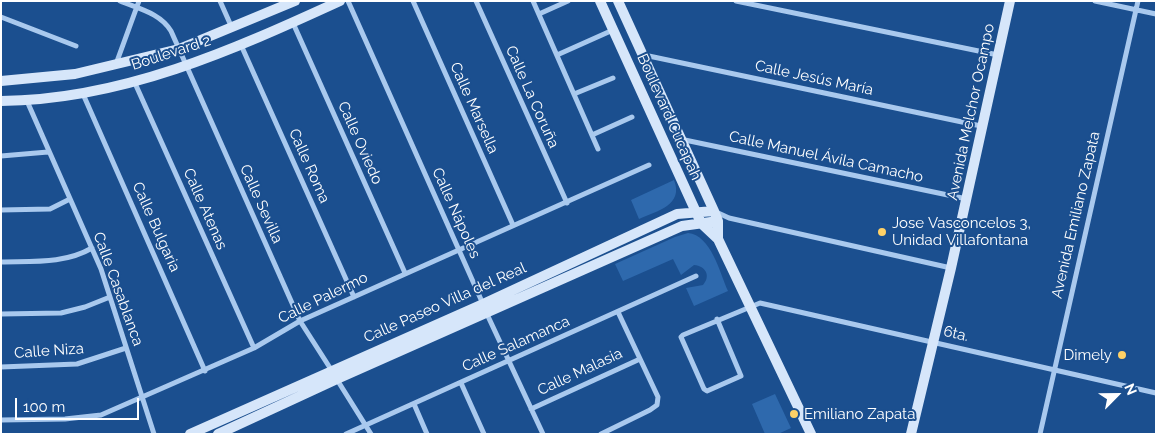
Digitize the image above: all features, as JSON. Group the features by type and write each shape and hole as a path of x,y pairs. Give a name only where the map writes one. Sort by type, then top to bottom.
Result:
{"main road":[{"name":"Boulevard 2","path":"1,81 75,74 179,49 232,29 284,3 295,1"},
{"name":"Boulevard 2","path":"1,101 27,101 83,94 186,67 293,23 340,1"},
{"name":"Boulevard Cucapah","path":"600,1 701,223 718,239 751,304 811,434"},
{"name":"Boulevard Cucapah","path":"618,1 716,216 718,239"},
{"name":"Avenida Melchor Ocampo","path":"911,434 967,199 981,126 1010,1"},
{"name":"Calle Paseo Villa del Real","path":"485,309 677,214 696,212 716,216"},
{"name":"Calle Paseo Villa del Real","path":"190,434 682,226 701,223 716,216"},
{"name":"Calle Paseo Villa del Real","path":"218,434 334,374"}],"street":[{"name":"Calle Sevilla","path":"120,1 165,21 300,321 371,434"},
{"path":"115,65 139,1"},
{"path":"220,1 232,29"},
{"name":"Calle Nápoles","path":"348,1 485,309 543,434"},
{"name":"Calle Marsella","path":"413,1 513,225"},
{"name":"Calle La Coruña","path":"476,1 567,203"},
{"path":"533,1 598,149"},
{"path":"539,14 568,1"},
{"path":"736,1 999,55"},
{"path":"1095,1 1156,14"},
{"name":"Avenida Emiliano Zapata","path":"1040,434 1138,1"},
{"path":"1,17 76,46"},
{"name":"Calle Oviedo","path":"293,23 405,273"},
{"path":"557,55 613,30"},
{"name":"Calle Roma","path":"241,45 354,297"},
{"name":"Calle Jesús María","path":"642,55 981,126"},
{"path":"574,94 613,78"},
{"name":"Calle Atenas","path":"134,81 254,348"},
{"name":"Calle Bulgaria","path":"83,94 205,371"},
{"name":"Calle Casablanca","path":"27,101 92,248 110,297 154,434"},
{"path":"592,135 632,117"},
{"name":"Calle Manuel Ávila Camacho","path":"680,139 967,199"},
{"path":"1,156 48,152"},
{"name":"Calle Palermo","path":"1,420 65,419 101,415 205,371 254,348 300,321 513,225 567,203 649,164"},
{"path":"1,210 50,209 70,199"},
{"path":"716,216 729,218"},
{"path":"716,216 951,268"},
{"path":"1,262 50,261 77,256 92,248"},
{"name":"Calle Salamanca","path":"346,434 696,276"},
{"path":"1,314 61,313 85,307 110,297"},
{"path":"717,319 741,376 706,391 681,337 717,319 751,304"},
{"name":"6ta.","path":"751,304 768,304 1156,393"},
{"path":"601,434 657,405 658,397 618,312"},
{"name":"Calle Niza","path":"1,367 77,364 126,348"},
{"name":"Calle Malasia","path":"531,409 640,359"},
{"path":"461,383 484,434"},
{"path":"414,404 427,434"}],"shaded area":[{"path":"674,180 676,189 672,201 661,210 639,219 631,200"},
{"path":"688,233 696,235 709,247 728,291 694,306 686,288 703,285 707,278 706,272 702,267 694,265 681,275 673,259 623,281 615,264"},
{"path":"775,394 791,428 778,434 765,434 752,404"}],"place":[{"name":"Jose Vasconcelos 3, Unidad Villafontana","path":"882,232"},
{"name":"Dimely","path":"1122,355"},
{"name":"Emiliano Zapata","path":"794,414"}]}
